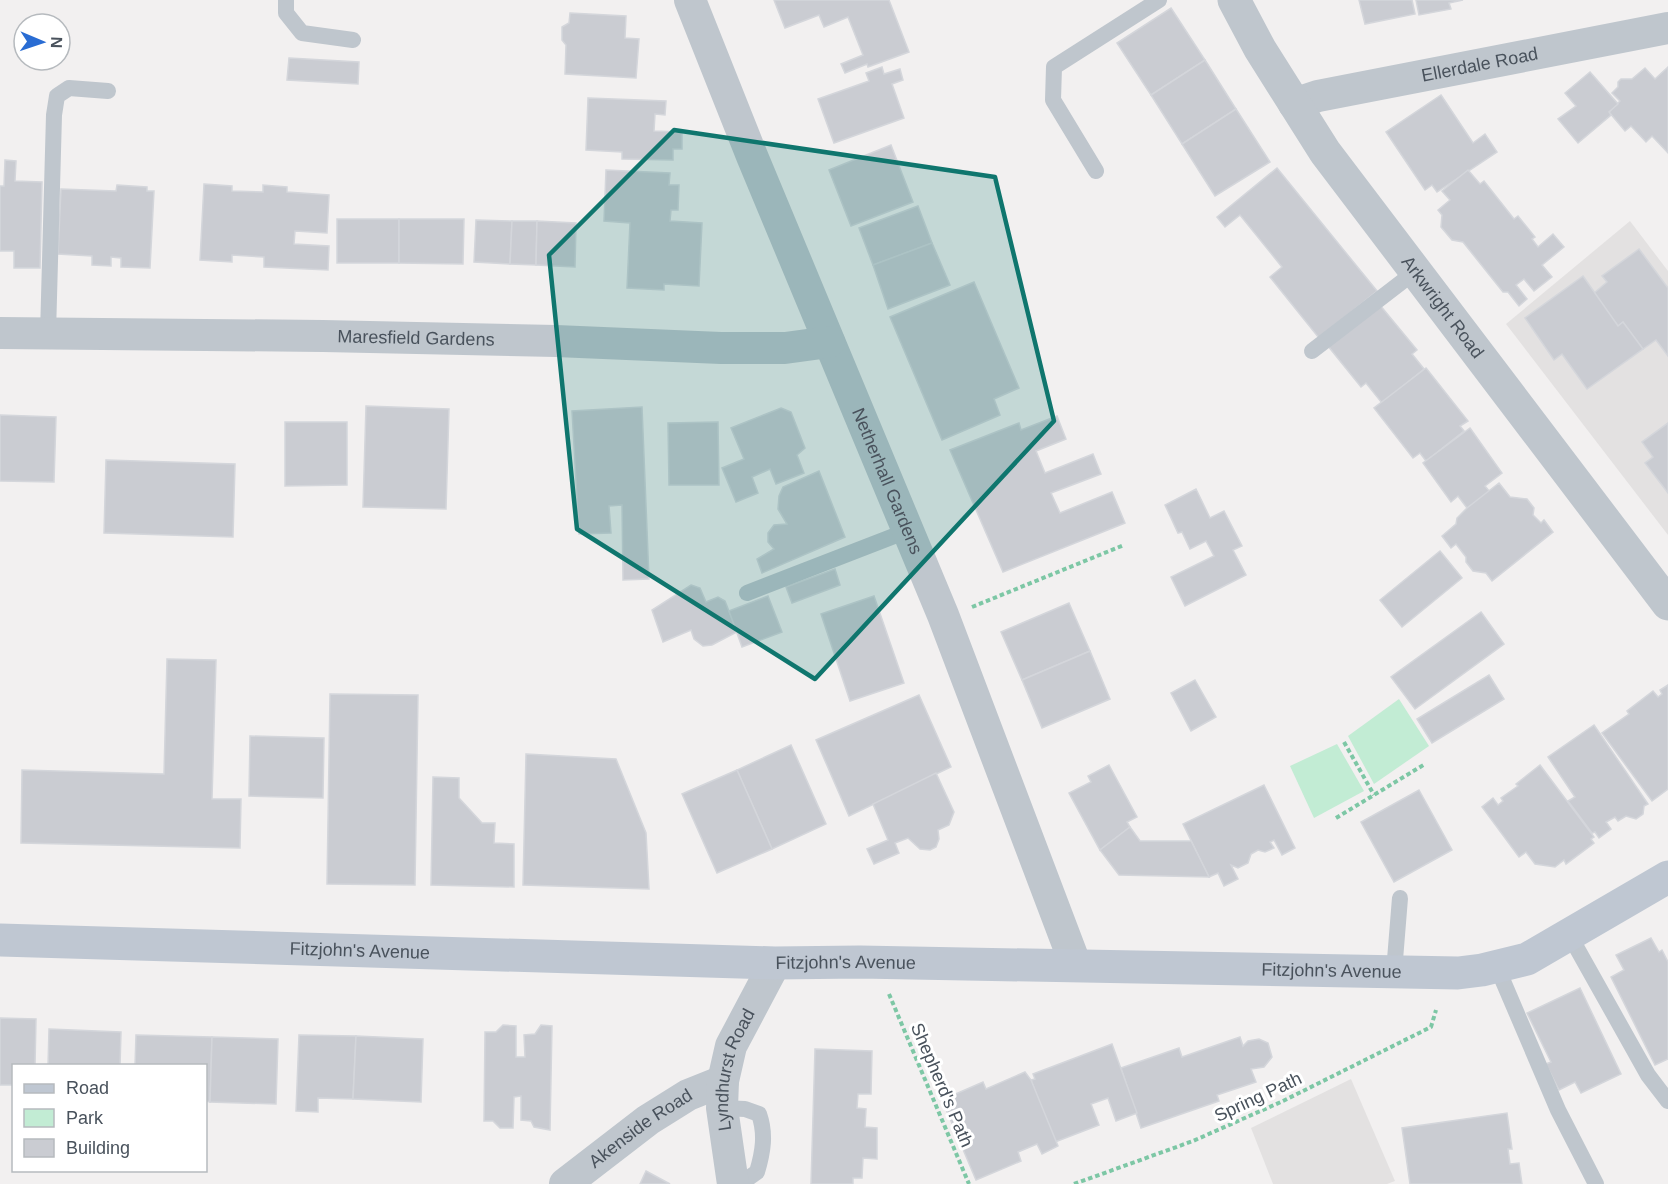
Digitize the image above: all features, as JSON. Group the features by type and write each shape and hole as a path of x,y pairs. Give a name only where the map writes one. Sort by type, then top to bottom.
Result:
{"main road":[{"name":"Fitzjohn's Avenue","path":"0,940 775,963 860,962 1458,973 1497,967 1527,959 1668,878"}],"street":[{"name":"Netherhall Gardens","path":"690,0 942,615 1076,966"},
{"name":"Arkwright Road","path":"1234,0 1260,49 1325,152 1668,604"},
{"name":"Ellerdale Road","path":"1294,104 1318,96 1668,28"},
{"name":"Maresfield Gardens","path":"0,333 323,336 556,341 722,348 785,348 830,342"},
{"name":"Lyndhurst Road","path":"733,1184 722,1095 731,1046 775,963"},
{"name":"Akenside Road","path":"565,1184 648,1120 687,1095 722,1095"}],"lane":[{"path":"286,0 286,13 302,33 352,40"},
{"path":"1096,171 1053,100 1054,67 1159,0"},
{"path":"48,334 54,115 57,96 69,88 108,91"},
{"path":"1312,351 1416,271"},
{"path":"747,593 907,531"},
{"path":"1394,972 1400,898"},
{"path":"1570,936 1648,1075 1668,1101"},
{"path":"1497,967 1558,1110 1596,1184"},
{"path":"722,1095 745,1109 759,1114 763,1125 764,1139 757,1172 740,1184"}],"path":[{"path":"942,615 973,607 1124,545"},
{"path":"1344,742 1374,795"},
{"path":"1336,818 1425,764"},
{"name":"Shepherd's Path","path":"890,997 969,1184"},
{"name":"Spring Path","path":"1074,1184 1193,1142 1283,1101 1431,1027 1436,1010"}],"highlighted area":[{"path":"674,130 995,177 1054,421 815,679 577,529 549,255"}],"shaded area":[{"path":"1630,221 1668,271 1668,535 1506,324"},
{"path":"1351,1079 1395,1181 1387,1184 1273,1184 1251,1128"}],"green space":[{"path":"1399,699 1429,746 1374,784 1348,736"},
{"path":"1337,744 1364,791 1314,818 1290,766"}],"building":[{"path":"774,0 889,0 909,52 845,73 841,64 863,55 848,17 824,27 819,15 785,28"},
{"path":"1359,0 1412,0 1415,14 1365,24"},
{"path":"1416,0 1463,0 1449,3 1451,9 1419,15"},
{"path":"1171,8 1205,60 1151,95 1117,43"},
{"path":"570,13 626,16 625,38 639,39 636,78 565,74 566,45 562,40 562,27 569,23"},
{"path":"289,58 359,62 358,84 287,80"},
{"path":"1205,60 1236,109 1182,144 1151,95"},
{"path":"882,67 884,74 900,69 903,80 892,84 904,118 834,143 818,99 869,81 866,73"},
{"path":"1668,67 1668,153 1652,136 1646,142 1631,126 1625,131 1609,112 1620,101 1612,93 1618,87 1621,79 1632,79 1645,68 1655,79"},
{"path":"1590,72 1618,104 1609,112 1611,115 1578,143 1558,119 1576,106 1565,93"},
{"path":"1441,95 1473,143 1485,134 1497,152 1437,192 1432,185 1425,190 1386,132"},
{"path":"588,98 666,101 665,115 655,114 654,131 682,132 682,149 673,149 673,160 622,159 622,152 586,150"},
{"path":"1236,109 1270,162 1215,196 1182,144"},
{"path":"891,145 913,202 851,226 829,170"},
{"path":"5,160 16,161 15,181 42,182 40,268 14,268 14,251 0,251 0,186 4,186"},
{"path":"1277,168 1377,291 1319,338 1270,277 1282,267 1240,215 1225,227 1217,217"},
{"path":"606,170 670,173 669,185 679,185 678,210 671,210 670,221 702,223 699,286 664,284 664,290 627,288 630,223 604,221"},
{"path":"1468,170 1480,184 1484,181 1514,219 1518,216 1535,237 1532,239 1538,247 1553,234 1564,247 1542,265 1552,277 1534,291 1524,279 1516,285 1527,299 1519,306 1508,292 1503,292 1463,242 1452,240 1441,227 1442,215 1438,210 1450,200 1442,191"},
{"path":"204,184 232,186 232,191 263,192 263,185 287,187 287,192 329,195 327,233 295,231 294,244 329,246 328,270 264,267 264,257 232,255 232,262 200,260"},
{"path":"117,185 147,187 147,191 154,191 150,268 121,267 121,258 111,257 111,266 92,265 92,256 58,254 61,189 116,191"},
{"path":"918,206 932,243 873,265 859,228"},
{"path":"337,219 399,219 399,263 337,263"},
{"path":"399,219 464,219 463,264 399,263"},
{"path":"476,220 512,221 510,264 474,262"},
{"path":"512,221 537,221 536,265 510,264"},
{"path":"537,221 576,223 575,267 536,265"},
{"path":"932,243 950,285 888,309 873,265"},
{"path":"1639,249 1668,288 1668,356 1656,340 1643,349 1623,322 1618,326 1594,293 1607,282 1602,276"},
{"path":"1583,276 1618,326 1623,322 1643,349 1587,389 1562,354 1554,360 1525,318"},
{"path":"974,282 1019,388 994,399 1000,415 942,440 890,317"},
{"path":"1379,304 1417,350 1412,354 1424,369 1382,403 1366,383 1361,387 1328,346"},
{"path":"1426,368 1468,421 1460,426 1464,431 1426,461 1420,453 1413,458 1374,408"},
{"path":"366,406 449,409 446,509 363,507"},
{"path":"642,407 649,579 623,580 622,505 609,506 611,533 579,534 572,411"},
{"path":"781,408 791,412 805,448 797,455 804,473 776,484 770,469 752,477 758,493 736,502 722,468 744,459 731,428"},
{"path":"0,415 56,417 54,482 0,481"},
{"path":"1057,416 1066,439 1036,451 1045,473 1093,454 1101,474 1051,493 1060,513 1112,492 1125,523 1003,572 950,450 1019,423 1021,430"},
{"path":"285,422 347,422 347,485 285,486"},
{"path":"718,422 719,485 669,485 668,423"},
{"path":"1668,423 1668,493 1645,463 1653,457 1642,442"},
{"path":"1470,428 1502,473 1485,486 1490,492 1467,508 1458,496 1451,502 1423,463"},
{"path":"106,460 235,464 233,537 104,533"},
{"path":"819,471 845,537 762,573 757,559 774,549 768,542 768,533 774,525 787,524 778,509 779,496 783,487"},
{"path":"1499,483 1510,497 1527,499 1534,508 1533,515 1541,523 1544,520 1553,532 1492,581 1486,573 1473,571 1456,544 1451,548 1442,536 1456,524 1457,518 1467,508"},
{"path":"1196,489 1210,518 1224,511 1242,546 1233,550 1246,575 1185,606 1171,577 1214,556 1206,541 1190,549 1182,532 1178,533 1165,505"},
{"path":"1440,551 1462,578 1402,627 1380,600"},
{"path":"835,569 840,585 792,603 786,587"},
{"path":"691,585 700,588 706,602 718,597 725,601 737,632 712,645 703,646 694,639 691,630 663,642 652,610"},
{"path":"768,596 782,632 742,647 729,611"},
{"path":"874,596 904,683 850,701 821,614"},
{"path":"1069,603 1090,651 1022,680 1001,632"},
{"path":"1481,612 1504,644 1415,709 1391,677"},
{"path":"1090,651 1110,699 1042,728 1022,680"},
{"path":"167,659 216,660 212,799 241,799 240,848 21,843 22,770 164,774"},
{"path":"1489,675 1504,699 1432,743 1417,719"},
{"path":"1195,680 1216,717 1191,731 1171,693"},
{"path":"1668,685 1668,789 1652,801 1602,733 1629,714 1627,711 1653,691 1658,697 1662,694 1660,690"},
{"path":"330,694 418,695 415,885 327,884"},
{"path":"919,695 951,767 849,816 816,740"},
{"path":"1594,725 1648,804 1644,806 1643,814 1636,819 1626,816 1618,821 1615,817 1606,822 1611,829 1599,838 1595,832 1592,833 1568,801 1575,797 1548,757"},
{"path":"250,736 324,738 323,798 249,796"},
{"path":"791,745 826,824 772,849 737,770"},
{"path":"526,754 616,759 646,833 649,889 523,885"},
{"path":"1109,765 1137,817 1127,822 1130,827 1100,850 1069,793 1091,782 1088,776"},
{"path":"1540,765 1594,837 1591,839 1594,843 1566,864 1564,860 1555,867 1535,864 1526,852 1519,857 1482,807 1493,798 1498,805 1503,801 1501,798 1518,786 1516,784"},
{"path":"737,770 772,849 717,873 682,794"},
{"path":"936,773 954,812 949,825 938,830 939,839 936,847 930,850 920,849 908,838 895,843 899,853 874,864 867,849 888,840 873,804"},
{"path":"433,777 459,778 459,798 482,823 495,823 494,843 514,844 514,887 431,885"},
{"path":"1264,785 1295,848 1282,855 1274,840 1270,842 1274,848 1265,852 1258,850 1251,854 1248,863 1238,868 1231,865 1238,879 1224,886 1218,873 1209,877 1183,824"},
{"path":"1419,790 1452,850 1394,882 1361,822"},
{"path":"1130,827 1140,841 1191,841 1209,877 1119,875 1100,850"},
{"path":"1651,938 1659,952 1662,950 1668,962 1668,1059 1655,1065 1611,977 1624,970 1616,955"},
{"path":"1580,988 1621,1074 1581,1093 1575,1082 1559,1090 1546,1064 1551,1062 1527,1013"},
{"path":"0,1018 36,1019 35,1064 12,1064 12,1085 0,1085"},
{"path":"503,1025 516,1026 516,1057 525,1057 524,1035 535,1034 541,1025 552,1026 550,1130 534,1127 531,1121 521,1120 521,1096 514,1097 513,1128 500,1128 493,1121 484,1121 485,1032 496,1032"},
{"path":"49,1029 121,1032 120,1064 48,1064"},
{"path":"136,1035 212,1037 210,1102 207,1101 207,1064 135,1064"},
{"path":"299,1035 356,1036 353,1099 318,1098 318,1112 296,1111"},
{"path":"356,1036 423,1039 421,1102 353,1099"},
{"path":"212,1037 278,1039 276,1104 210,1102"},
{"path":"1240,1037 1243,1046 1248,1041 1259,1039 1268,1043 1272,1057 1264,1067 1251,1069 1256,1082 1217,1095 1219,1101 1141,1128 1121,1068 1179,1048 1182,1057"},
{"path":"1112,1044 1137,1113 1116,1121 1108,1098 1091,1104 1099,1125 1055,1142 1031,1080 1035,1079 1033,1074"},
{"path":"815,1049 872,1051 871,1094 858,1094 857,1108 866,1109 865,1127 877,1128 877,1159 863,1158 862,1178 853,1178 853,1184 811,1184"},
{"path":"1025,1072 1031,1080 1058,1146 1042,1154 1037,1144 1018,1152 1021,1161 976,1180 942,1100 983,1082 986,1089"},
{"path":"1507,1113 1512,1149 1508,1149 1510,1164 1519,1163 1522,1184 1410,1184 1402,1128"},
{"path":"646,1171 670,1184 640,1184"}]}
